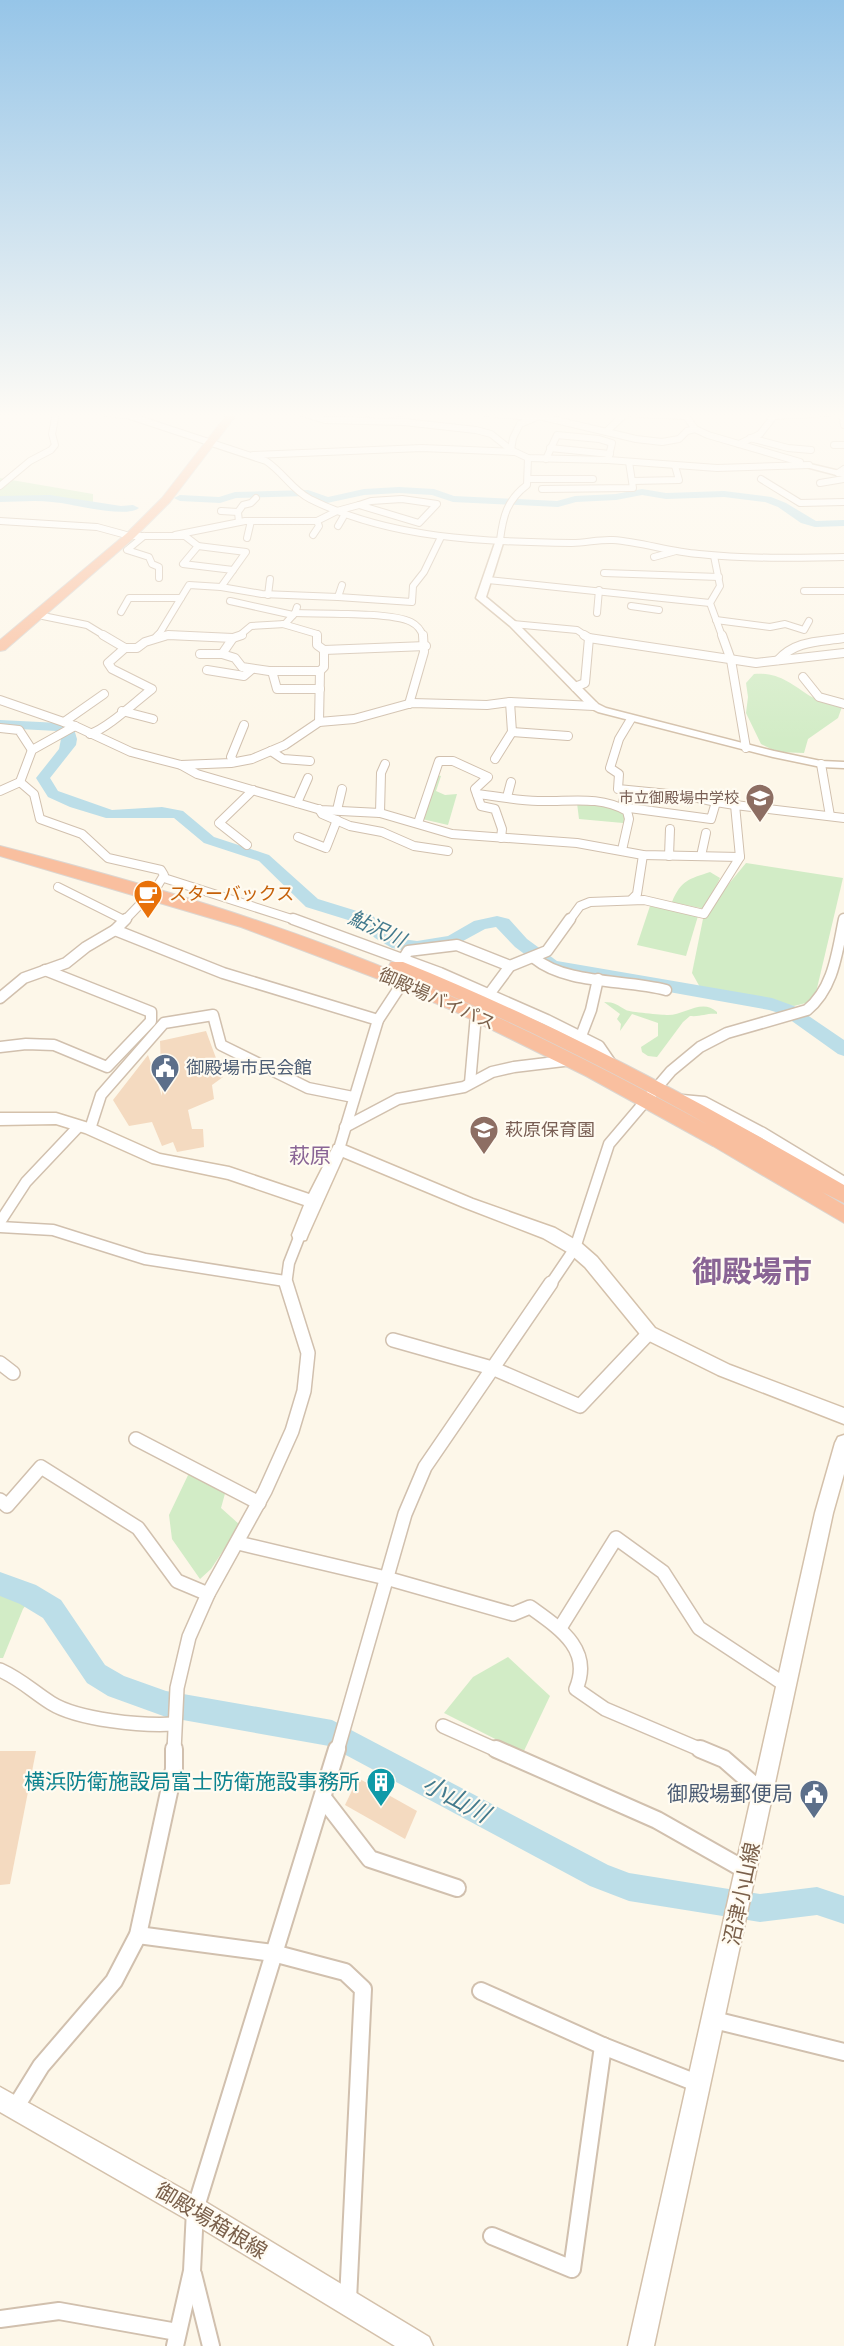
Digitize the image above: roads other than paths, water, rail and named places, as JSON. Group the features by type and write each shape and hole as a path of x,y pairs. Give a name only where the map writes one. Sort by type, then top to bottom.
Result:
{"highway":[{"path":"0,637 38,615 137,522"},
{"path":"0,646 22,624 126,535"},
{"path":"0,633 22,624"},
{"path":"0,653 22,624"},
{"name":"御殿場バイパス","path":"0,840 157,886 241,921 402,969 512,1016 612,1065 697,1125 844,1215"},
{"name":"御殿場バイパス","path":"0,850 157,886"},
{"name":"御殿場バイパス","path":"402,969 476,1015 572,1060 651,1093 679,1100 844,1195"}],"street":[{"path":"34,522 97,527 126,535 185,536 198,546 246,552 221,587"},
{"path":"175,535 178,532 202,531 236,522"},
{"path":"247,538 251,522"},
{"path":"313,535 319,526 318,522"},
{"path":"338,526 340,522"},
{"path":"374,522 406,532 441,537 575,543 612,540 714,556 764,559 844,557"},
{"path":"504,522 481,598 513,624 594,706"},
{"path":"144,536 127,550 149,557 152,564 159,567 159,578"},
{"path":"157,637 189,585 300,597 412,602 413,586 433,557 441,537"},
{"path":"666,549 667,539"},
{"path":"198,546 183,564 233,570"},
{"path":"654,557 676,551"},
{"path":"714,556 720,586 710,603 731,660 746,748"},
{"path":"604,573 719,577"},
{"path":"260,608 270,579"},
{"path":"488,580 512,580 632,592 710,603"},
{"path":"338,597 342,585"},
{"path":"240,590 228,604 294,614 404,619 424,635 426,646 411,689 409,704"},
{"path":"597,613 599,590"},
{"path":"804,591 844,591"},
{"path":"631,616 632,592"},
{"path":"283,624 294,614 300,597"},
{"path":"121,612 129,598 182,598"},
{"path":"631,606 659,610"},
{"path":"38,615 87,625 125,648 137,648 148,638 191,634 196,637 233,638 242,635 251,626 283,624 317,634 317,645 324,650 426,646"},
{"path":"716,620 770,627 785,624 804,630 809,621"},
{"path":"513,624 577,630 589,638 756,663 844,653"},
{"path":"190,644 196,637"},
{"path":"222,654 233,638"},
{"path":"575,687 585,683 589,638"},
{"path":"778,660 783,652 804,642 844,638"},
{"path":"90,734 102,730 122,711 152,689 112,669 108,663 125,648"},
{"path":"200,654 222,654 235,658 242,667 251,670 320,670 324,668 324,650"},
{"path":"207,670 244,676 251,670"},
{"path":"319,722 320,670"},
{"path":"272,671 276,689 320,689"},
{"path":"803,677 819,697 844,704"},
{"path":"64,722 104,694"},
{"path":"0,700 64,722 131,752 181,765 197,774 319,809 380,813 452,834 577,843 643,855 740,857"},
{"path":"181,765 234,762 285,745 319,722 354,718 409,704 437,702 487,705 510,702 594,706 746,748 821,764 844,765"},
{"path":"495,759 512,732 510,702"},
{"path":"122,711 153,719"},
{"path":"631,718 619,739 610,768 619,774 618,789 679,795"},
{"path":"234,762 231,757 244,725"},
{"path":"0,791 20,782 32,750 73,727"},
{"path":"0,728 19,730 32,750"},
{"path":"512,732 568,736"},
{"path":"271,751 283,759 310,761"},
{"path":"418,823 439,761 453,761 488,777 475,789 481,806 495,809 502,829 501,838"},
{"path":"380,813 381,773 385,764"},
{"path":"821,764 830,816"},
{"path":"297,803 308,778"},
{"path":"0,998 24,978 66,963 86,946 115,930 157,886 164,872 108,858 82,834 40,819 34,794 20,782"},
{"path":"507,797 511,782"},
{"path":"337,810 342,789"},
{"path":"247,845 219,823 254,790"},
{"path":"622,807 626,790"},
{"path":"477,794 529,801 599,802 711,819 716,802"},
{"path":"698,798 735,805 844,818"},
{"path":"490,993 510,966 547,951 580,906 590,902 644,900 704,914 740,857 735,805"},
{"path":"622,807 627,811 629,819 622,850"},
{"path":"319,809 322,814 350,826 382,832 414,846 448,851"},
{"path":"298,837 326,848 337,820"},
{"path":"669,856 670,829"},
{"path":"701,856 706,833"},
{"path":"632,899 638,894 643,855"},
{"path":"157,886 253,905 402,969 490,993 599,1046 612,1065"},
{"path":"58,887 124,920"},
{"path":"0,2319 59,2311 176,2339 192,2271 195,2210 323,1798 405,1514 425,1467 575,1248 609,1144 651,1093 687,1055 727,1033 807,1010 818,1004 831,973 844,919"},
{"path":"115,930 223,973 378,1020"},
{"path":"8,2103 114,1981 138,1935 174,1769 177,1688 189,1637 208,1594 259,1503 292,1431 304,1391 308,1353 285,1281 289,1263 313,1202 339,1149 378,1020 408,951 457,945 510,966"},
{"path":"534,958 542,966 559,972 642,984 666,990"},
{"path":"0,1047 26,1044 54,1045 107,1067 151,1021 153,1016 151,1012 45,970"},
{"path":"581,1036 591,1010 598,979"},
{"path":"470,1083 476,1015"},
{"path":"0,1222 22,1185 84,1127 101,1095 164,1023 213,1016 221,1045 308,1088 353,1097"},
{"path":"345,1127 398,1100 464,1087 492,1072 572,1060"},
{"path":"679,1100 704,1102 763,1133 844,1182"},
{"path":"0,1119 56,1118 84,1127 157,1159 229,1173 313,1202"},
{"path":"339,1149 468,1203 549,1233 575,1248 591,1262 649,1333 724,1370 844,1416"},
{"path":"0,1227 52,1230 145,1260 285,1281"},
{"path":"393,1340 492,1368 580,1406 649,1333"},
{"path":"0,1363 13,1373"},
{"path":"136,1439 259,1503"},
{"name":"沼津小山線","path":"641,2346 824,1513 844,1443"},
{"path":"0,1500 7,1506 41,1467 138,1528 177,1581 208,1594"},
{"path":"560,1628 616,1538 663,1572 699,1628 786,1686"},
{"path":"238,1542 386,1578 513,1614 530,1606 560,1628 578,1652 582,1672 576,1689 605,1709 724,1759 763,1793"},
{"path":"0,1670 20,1679 52,1704 86,1714 148,1726 174,1721"},
{"path":"443,1726 657,1820 745,1879"},
{"path":"323,1798 370,1859 457,1888"},
{"path":"138,1935 273,1953 345,1972 363,1989 347,2303"},
{"path":"480,1991 603,2046 699,2084"},
{"path":"714,2020 844,2052"},
{"path":"492,2236 572,2269 603,2046"},
{"name":"御殿場箱根線","path":"8,2103 195,2210 420,2346"},
{"path":"192,2271 211,2346"}],"waterway":[{"path":"810,522 844,523"},
{"name":"鮎沢川","path":"0,724 60,727 69,732 68,745 43,778 53,794 75,804 111,815 162,812 178,814 209,840 264,858 312,903 367,920 381,934 398,944 417,947 452,941 480,925 497,921 503,923 521,943 552,966 772,1004 788,1010 844,1049"},
{"name":"小山川","path":"0,1584 27,1594 52,1609 96,1674 117,1687 166,1704 332,1733 600,1876 629,1887 760,1908 817,1901 844,1910"}],"place":[{"name":"市立御殿場中学校","path":"760,824"},
{"name":"スターバックス","path":"148,920"},
{"name":"御殿場市民会館","path":"165,1094"},
{"name":"萩原保育園","path":"484,1156"},
{"name":"横浜防衛施設局富士防衛施設事務所","path":"381,1808"},
{"name":"御殿場郵便局","path":"814,1820"}],"district":[{"name":"萩原","path":"310,1156"},
{"name":"御殿場市","path":"752,1272"}]}
